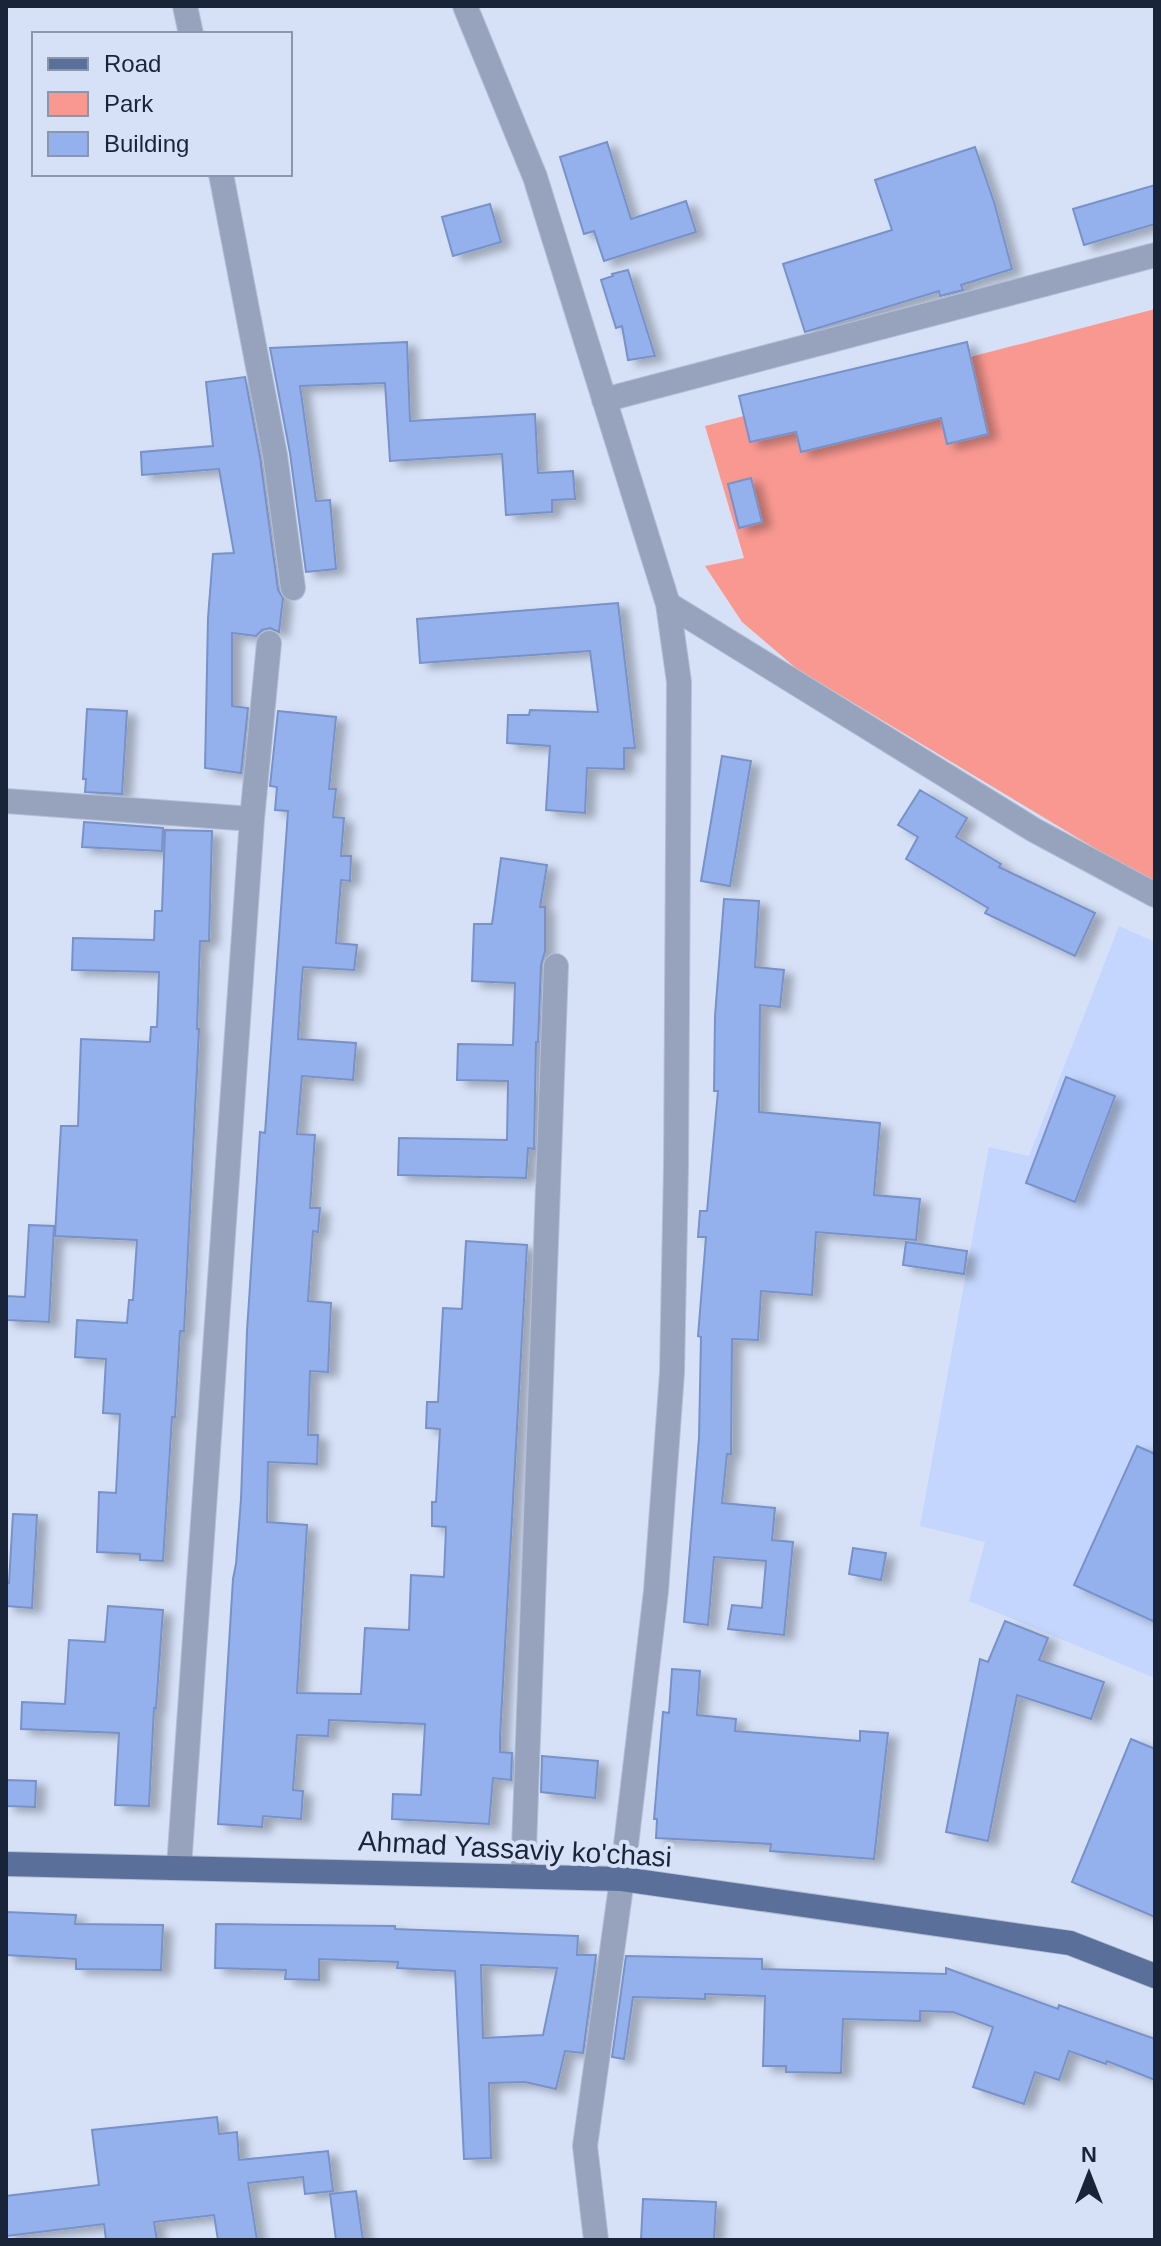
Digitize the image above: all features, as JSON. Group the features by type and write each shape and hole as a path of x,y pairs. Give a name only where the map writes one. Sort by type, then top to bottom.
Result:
{"main road":[{"name":"Ahmad Yassaviy ko'chasi","path":"6,1864 622,1879 1070,1943 1155,1976"}],"street":[{"path":"185,6 191,32"},
{"path":"465,6 535,177 668,604 679,682 672,1373 656,1591 622,1879 585,2146 596,2240"},
{"path":"221,176 275,455 293,588"},
{"path":"604,400 1155,255"},
{"path":"668,604 1034,830 1155,895"},
{"path":"179,1867 252,819 269,643"},
{"path":"6,801 252,819"},
{"path":"523,1876 556,966"}],"shaded area":[{"path":"1119,926 1155,942 1155,1678 969,1601 985,1542 920,1526 989,1147 1029,1156"}],"green space":[{"path":"1155,309 1155,883 797,669 742,622 705,566 744,558 705,426"}],"building":[{"path":"607,142 631,219 686,201 696,232 604,261 594,231 584,234 560,157"},
{"path":"975,147 1012,269 961,285 963,290 940,296 939,291 805,332 783,264 892,230 875,180"},
{"path":"1155,185 1155,224 1084,245 1073,209"},
{"path":"490,204 501,242 453,256 442,217"},
{"path":"628,270 655,356 628,360 622,326 616,328 601,280"},
{"path":"407,342 410,421 535,414 538,473 573,471 575,499 552,500 552,512 506,515 502,454 390,461 385,383 300,386 316,501 330,500 336,569 306,572 290,453 270,348"},
{"path":"967,342 988,434 947,444 941,418 801,452 796,432 750,442 739,396"},
{"path":"245,377 260,457 278,590 283,598 279,632 270,628 256,636 232,633 232,706 248,708 241,773 205,768 208,618 213,554 234,553 219,469 142,475 141,452 213,446 206,382"},
{"path":"751,478 762,522 739,528 728,484"},
{"path":"618,603 635,748 624,748 624,769 587,768 585,813 546,810 550,746 507,743 508,715 529,715 530,710 598,712 590,651 420,663 417,619"},
{"path":"87,709 127,711 122,794 85,792"},
{"path":"278,711 336,717 329,789 336,789 333,817 344,818 341,856 351,856 350,881 341,880 336,943 357,945 354,970 303,967 301,990 298,1039 356,1043 353,1080 302,1076 297,1134 315,1135 310,1208 320,1208 318,1232 313,1231 308,1301 331,1303 328,1372 310,1371 308,1435 318,1435 317,1464 268,1462 267,1522 307,1525 297,1693 361,1694 365,1628 409,1630 411,1575 444,1577 446,1527 432,1526 440,1429 426,1428 427,1402 438,1402 443,1308 462,1309 466,1241 527,1245 500,1737 500,1752 512,1753 511,1780 493,1778 489,1824 392,1819 393,1794 421,1795 425,1724 329,1720 328,1736 297,1735 293,1790 303,1791 301,1819 263,1816 262,1827 218,1824 241,1499 247,1331 260,1132 265,1133 288,811 275,810 277,787 270,786"},
{"path":"722,756 751,761 730,886 701,881"},
{"path":"920,790 967,818 956,837 1001,864 999,867 1095,913 1075,956 985,913 988,908 906,859 918,837 898,825"},
{"path":"84,822 163,828 162,851 82,847"},
{"path":"165,830 212,831 209,941 200,941 199,1029 184,1331 180,1331 175,1417 172,1417 163,1561 140,1560 140,1554 97,1552 99,1492 116,1493 120,1414 103,1413 106,1359 75,1357 77,1320 127,1323 129,1300 133,1300 137,1240 55,1236 61,1126 78,1126 81,1039 150,1042 151,1027 157,1027 159,972 72,970 73,938 154,940 155,911 162,911"},
{"path":"501,858 547,865 540,907 545,907 545,951 541,965 536,1042 534,1149 528,1148 526,1178 398,1175 399,1138 507,1140 508,1081 457,1080 458,1044 513,1045 515,983 472,981 474,924 492,924"},
{"path":"724,899 759,901 755,967 784,970 780,1007 760,1005 759,1112 880,1123 874,1195 920,1199 916,1240 816,1232 812,1295 761,1291 758,1340 732,1339 731,1454 727,1454 722,1503 775,1508 772,1540 793,1542 784,1635 728,1629 732,1605 762,1608 766,1561 714,1557 708,1625 684,1622 699,1438 701,1337 698,1336 706,1237 698,1237 700,1211 707,1211 718,1091 714,1091 715,1016"},
{"path":"1066,1077 1115,1096 1075,1202 1026,1183"},
{"path":"29,1225 54,1226 49,1322 6,1320 6,1296 25,1297"},
{"path":"906,1242 967,1251 964,1274 903,1265"},
{"path":"1137,1446 1155,1454 1155,1622 1074,1585"},
{"path":"13,1514 37,1515 32,1608 6,1606"},
{"path":"853,1548 886,1553 881,1580 849,1574"},
{"path":"108,1606 163,1610 149,1806 115,1805 119,1733 21,1729 22,1702 65,1704 69,1640 105,1642"},
{"path":"1005,1621 1048,1638 1039,1660 1104,1682 1091,1719 1017,1695 988,1841 946,1832 980,1659 988,1662"},
{"path":"672,1669 700,1671 697,1715 736,1719 735,1731 860,1741 860,1731 888,1733 874,1859 770,1851 771,1844 656,1838 657,1819 654,1819 663,1712 669,1713"},
{"path":"1131,1739 1155,1749 1155,1917 1072,1882"},
{"path":"542,1756 598,1761 595,1798 541,1792"},
{"path":"6,1780 36,1781 35,1807 6,1806"},
{"path":"6,1912 76,1915 75,1924 163,1925 161,1970 76,1969 76,1959 6,1955"},
{"path":"216,1924 395,1926 395,1929 578,1936 577,1955 596,1955 583,2053 565,2051 556,2089 525,2082 489,2083 491,2158 464,2159 455,1971 397,1968 398,1962 319,1959 319,1980 285,1979 286,1970 215,1968","holes":["481,1965 557,1968 543,2035 483,2038"]},
{"path":"626,1956 762,1959 762,1969 946,1974 946,1968 1058,2009 1059,2005 1155,2039 1155,2080 1107,2061 1106,2064 1069,2051 1059,2080 1035,2072 1024,2104 973,2087 993,2027 953,2012 920,2011 920,2021 843,2019 841,2073 786,2072 786,2066 763,2066 765,1996 705,1994 705,1999 633,1997 624,2059 612,2057"},
{"path":"217,2117 219,2134 237,2132 239,2160 328,2151 333,2191 305,2194 303,2177 248,2183 257,2240 218,2240 214,2215 154,2222 157,2240 106,2240 104,2224 6,2236 6,2196 99,2185 92,2130"},
{"path":"356,2191 363,2240 336,2240 330,2194"},
{"path":"643,2199 716,2202 714,2240 641,2240"}]}
